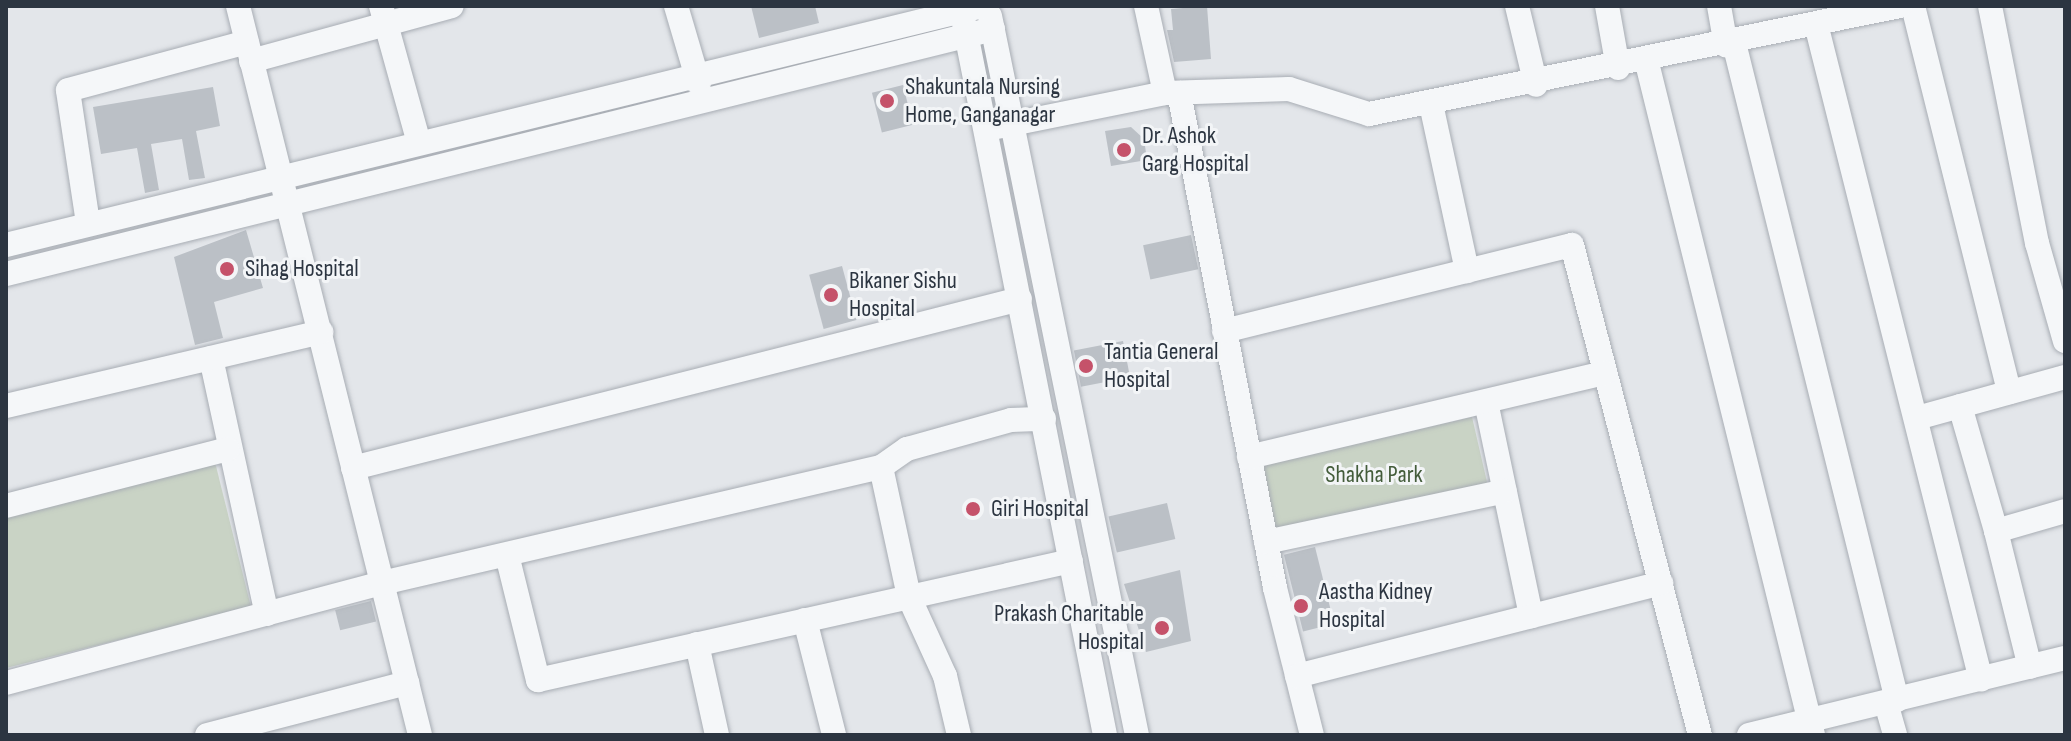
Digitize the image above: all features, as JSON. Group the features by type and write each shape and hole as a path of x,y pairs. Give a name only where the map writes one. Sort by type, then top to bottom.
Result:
{"street":[{"path":"238,6 291,206 420,735"},
{"path":"88,223 68,90 249,51 383,14 452,6"},
{"path":"676,6 704,101"},
{"path":"1146,6 1172,93 1266,542 1312,735"},
{"path":"1517,6 1536,85"},
{"path":"1607,6 1618,68"},
{"path":"1719,6 1891,701 1895,735"},
{"path":"1913,6 2009,392"},
{"path":"1990,6 2037,243 2065,341"},
{"path":"987,129 1172,93 1289,89 1369,114 1647,63 1889,7"},
{"path":"6,245 284,178 418,139 694,71 977,12"},
{"path":"977,12 967,37 1105,735"},
{"path":"977,12 1013,124 1137,735"},
{"path":"383,14 418,139"},
{"path":"1816,24 1981,680"},
{"path":"6,274 967,37"},
{"path":"1647,63 1812,728"},
{"path":"1431,104 1467,271"},
{"path":"1224,331 1572,245 1700,735"},
{"path":"353,468 1020,299"},
{"path":"6,406 321,332"},
{"path":"211,358 228,449 267,614"},
{"path":"1249,457 1605,373"},
{"path":"1917,418 2065,377"},
{"path":"1486,402 1531,616"},
{"path":"1960,406 2030,667"},
{"path":"6,683 382,583 508,559 881,467 907,449 1011,420 1044,419"},
{"path":"6,506 228,449"},
{"path":"881,467 909,597 945,676 959,735"},
{"path":"1266,542 1505,491"},
{"path":"1996,531 2065,511"},
{"path":"508,559 538,680 1071,561"},
{"path":"1297,676 1661,583"},
{"path":"805,620 834,735"},
{"path":"697,644 717,735"},
{"path":"1749,735 1812,728 1891,701 2065,658"},
{"path":"207,735 407,683"}],"green space":[{"name":"Shakha Park","path":"1472,417 1487,483 1276,532 1261,466"},
{"path":"215,462 251,607 6,668 6,514"}],"building":[{"path":"751,6 815,6 819,23 759,38"},
{"path":"1207,6 1211,59 1174,62 1167,30 1173,30 1171,9"},
{"path":"903,85 913,125 882,133 872,93"},
{"path":"213,87 220,126 196,131 205,178 189,180 182,139 151,144 159,190 145,193 137,148 101,154 93,107"},
{"path":"1131,127 1144,139 1147,160 1111,166 1105,131"},
{"path":"246,230 263,288 214,302 223,338 195,345 174,257"},
{"path":"1191,235 1198,269 1150,279 1143,245"},
{"path":"842,266 856,320 824,329 809,275"},
{"path":"1123,341 1130,377 1081,387 1074,351"},
{"path":"1167,503 1175,539 1117,553 1109,516"},
{"path":"1315,547 1334,624 1303,631 1284,555"},
{"path":"1180,570 1191,641 1146,652 1124,584"},
{"path":"371,601 376,621 340,630 335,610"}],"place":[{"name":"Shakuntala Nursing Home, Ganganagar","path":"887,101"},
{"name":"Dr. Ashok Garg Hospital","path":"1124,150"},
{"name":"Sihag Hospital","path":"227,269"},
{"name":"Bikaner Sishu Hospital","path":"831,295"},
{"name":"Tantia General Hospital","path":"1086,366"},
{"name":"Giri Hospital","path":"973,509"},
{"name":"Aastha Kidney Hospital","path":"1301,606"},
{"name":"Prakash Charitable Hospital","path":"1162,628"}]}
